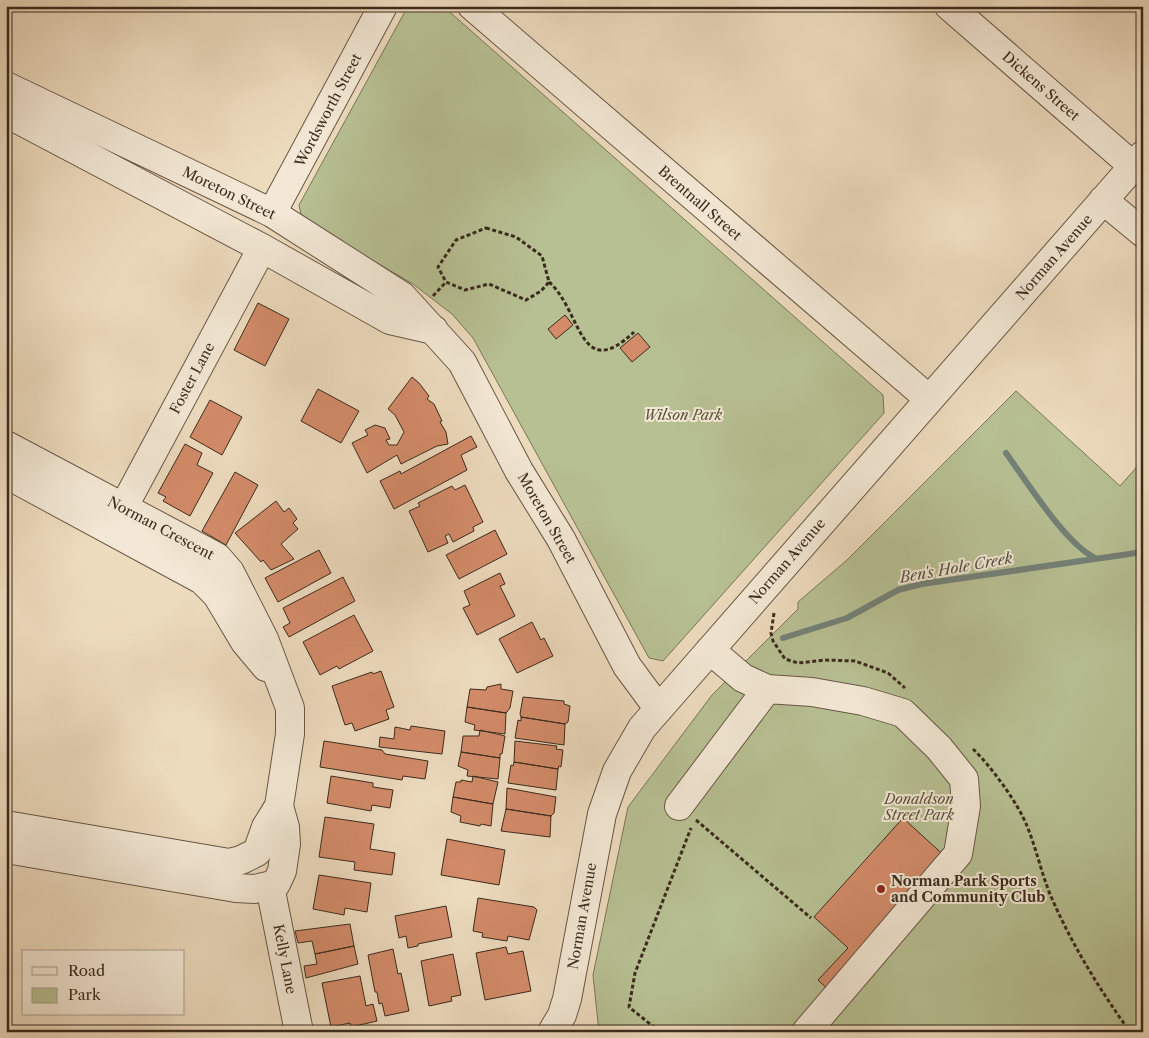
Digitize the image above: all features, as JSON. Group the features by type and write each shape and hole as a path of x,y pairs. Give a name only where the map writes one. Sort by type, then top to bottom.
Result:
{"street":[{"name":"Wordsworth Street","path":"272,213 383,6"},
{"name":"Brentnall Street","path":"472,6 929,399"},
{"name":"Dickens Street","path":"949,6 1138,160"},
{"name":"Moreton Street","path":"6,86 272,213 402,296 462,362 520,471 561,540 627,666 658,708"},
{"path":"6,113 262,248 390,320 434,330"},
{"name":"Norman Avenue","path":"552,1032 562,1015 566,999 593,854 609,791 626,752 658,708 1138,160"},
{"path":"1103,200 1143,233"},
{"name":"Foster Lane","path":"123,508 262,248"},
{"name":"Norman Crescent","path":"6,445 224,562 259,627 291,713 290,734 279,806 266,827 257,852 241,860 229,863 6,825"},
{"name":"Norman Crescent","path":"6,474 202,580 217,595 250,649 280,683"},
{"path":"710,650 743,678 767,689 812,692 855,700 903,713 939,748 964,779 966,806 958,854 806,1032"},
{"path":"687,813 767,689"},
{"name":"Norman Crescent","path":"270,886 276,884 280,879 286,844 285,827 279,806"},
{"path":"6,849 236,888 255,889 270,886"},
{"name":"Kelly Lane","path":"270,886 299,1032"}],"path":[{"path":"549,282 541,291 526,300 489,284 465,290 446,282 438,267 456,240 486,228 516,237 542,256 549,282 571,311 580,334 592,349 599,351 618,347 634,332"},
{"path":"687,813 811,918"},
{"path":"660,1032 629,1007 634,973 687,835 687,813"},
{"path":"1100,991 1130,1032"}],"green space":[{"name":"Wilson Park","path":"408,6 443,6 883,395 884,413 663,661 649,658 473,338 452,314 413,284 302,219 299,205"},
{"name":"Donaldson Street Park","path":"1016,391 1120,486 1143,460 1143,1032 599,1032 593,975 628,807 712,695 798,609 798,602 847,560"}],"building":[{"path":"258,303 289,319 265,366 234,350"},
{"path":"565,315 573,325 556,339 548,329"},
{"path":"638,333 650,347 632,362 620,348"},
{"path":"412,377 429,396 427,399 434,404 442,421 440,422 446,432 448,444 437,446 401,464 397,455 367,473 352,443 368,435 365,430 375,425 385,428 390,439 386,440 389,445 397,445 404,432 395,415 388,409"},
{"path":"318,389 359,411 341,443 301,421"},
{"path":"210,400 242,417 222,455 190,437"},
{"path":"471,436 477,447 461,455 467,470 394,509 380,481 400,471 401,474"},
{"path":"185,444 202,453 197,465 213,473 190,516 163,501 166,497 158,493"},
{"path":"235,472 258,485 226,545 202,531"},
{"path":"465,485 483,522 473,527 474,531 453,542 449,534 445,536 448,543 428,552 409,511 420,506 418,503 452,486 455,490"},
{"path":"276,501 284,512 289,508 297,519 293,523 298,529 281,544 294,559 271,570 263,560 261,562 235,533"},
{"path":"495,530 507,554 459,579 446,555"},
{"path":"319,550 331,573 278,602 265,578"},
{"path":"500,573 505,584 500,586 515,616 477,635 463,608 470,605 464,591"},
{"path":"343,577 355,601 289,637 283,627 290,623 283,608"},
{"path":"354,615 373,651 339,669 337,666 320,675 303,642"},
{"path":"532,622 541,640 544,638 553,656 517,673 499,639"},
{"path":"381,671 394,707 386,710 389,719 355,731 352,723 345,725 332,686 372,672 373,674"},
{"path":"501,684 501,689 513,691 510,708 506,713 467,707 470,689 486,690 487,687"},
{"path":"523,697 564,701 564,704 570,706 568,722 565,724 521,717"},
{"path":"467,707 506,713 505,734 474,730 475,725 465,722"},
{"path":"521,717 565,724 564,745 515,738 518,720 521,721"},
{"path":"411,726 445,731 442,754 379,747 380,737 394,739 395,727 410,730"},
{"path":"480,730 505,736 500,758 461,752 463,736 479,736"},
{"path":"324,741 382,750 385,754 428,761 425,779 403,776 402,780 320,767"},
{"path":"515,741 557,746 556,749 563,750 561,767 559,766 558,769 514,762"},
{"path":"461,752 500,758 498,779 467,776 468,770 458,766"},
{"path":"514,762 558,769 556,790 508,783 511,765 513,766"},
{"path":"331,776 373,783 373,787 393,790 390,808 372,805 371,811 327,803"},
{"path":"473,776 498,782 493,804 453,797 456,782 461,782 461,780 472,782"},
{"path":"507,788 556,797 554,813 551,816 506,809"},
{"path":"453,797 493,804 491,826 460,822 461,816 451,812"},
{"path":"506,809 551,816 550,837 501,831"},
{"path":"325,817 374,824 370,849 395,853 392,875 354,870 355,862 319,857"},
{"name":"Norman Park Sports and Community Club","path":"903,818 949,860 831,992 818,980 848,948 814,917"},
{"path":"447,839 505,850 499,885 441,875"},
{"path":"319,875 371,883 367,912 345,908 344,915 313,909"},
{"path":"478,898 534,907 537,910 529,940 508,936 507,941 482,937 483,933 473,931"},
{"path":"446,906 452,937 408,948 406,936 399,938 395,916"},
{"path":"350,924 354,946 315,954 312,941 298,943 295,931"},
{"path":"354,946 358,964 306,978 304,966 317,964 315,954"},
{"path":"506,947 508,954 523,951 531,991 485,1000 476,953"},
{"path":"393,949 398,974 401,973 409,1011 385,1016 382,1003 379,1004 377,992 375,992 368,955"},
{"path":"453,954 461,995 451,997 452,1001 429,1006 421,961"},
{"path":"360,976 366,1006 373,1004 377,1021 351,1027 350,1023 331,1027 322,983"}],"waterway":[{"path":"1006,453 1059,526 1083,550 1095,558"},
{"name":"Ben's Hole Creek","path":"783,638 847,618 898,590 922,584 1143,552"}],"place":[{"name":"Norman Park Sports and Community Club","path":"881,889"}]}
